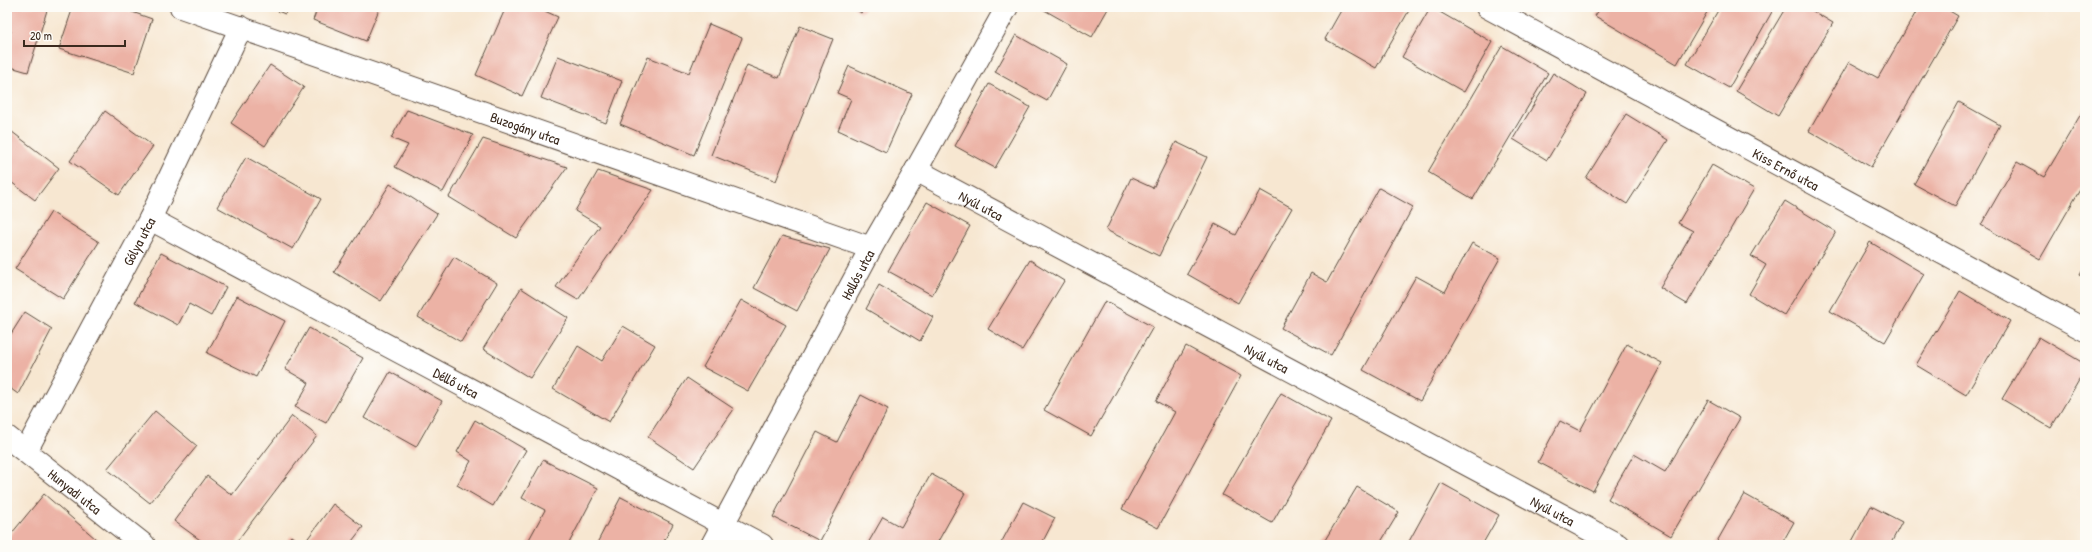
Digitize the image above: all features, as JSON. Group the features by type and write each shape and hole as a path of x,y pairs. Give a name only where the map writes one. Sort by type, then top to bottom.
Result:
{"street":[{"name":"Buzogány utca","path":"181,7 871,248"},
{"name":"Hollós utca","path":"712,545 871,248 1007,7"},
{"name":"Kiss Ernő utca","path":"1487,7 2085,330"},
{"name":"Gólya utca","path":"26,451 150,219 241,27"},
{"name":"Nyúl utca","path":"916,170 1618,545"},
{"name":"Déllő utca","path":"150,219 762,545"},
{"name":"Hunyadi utca","path":"7,437 144,545"}],"building":[{"path":"7,7 48,7 28,72 7,66 7,45 11,31 7,29"},
{"path":"73,7 118,7 152,19 134,73 59,49"},
{"path":"268,7 288,7 285,14"},
{"path":"318,7 380,7 366,41 313,20"},
{"path":"506,7 536,7 558,17 522,96 476,75"},
{"path":"853,7 866,7 861,13"},
{"path":"1039,7 1109,7 1092,37"},
{"path":"1343,7 1411,7 1376,68 1325,39"},
{"path":"1431,7 1492,42 1464,92 1402,57"},
{"path":"1601,7 1710,7 1677,64 1595,16"},
{"path":"1720,7 1768,7 1773,10 1729,88 1687,64"},
{"path":"1786,7 1806,7 1833,23 1778,116 1736,91"},
{"path":"1919,7 1943,7 1958,16 1871,167 1809,131 1849,62 1878,78"},
{"path":"709,24 742,38 694,155 620,124 648,57 689,73"},
{"path":"800,26 833,39 776,181 711,155 747,65 779,78"},
{"path":"1016,35 1067,64 1047,101 995,72"},
{"path":"1502,46 1548,73 1473,199 1428,172"},
{"path":"558,56 622,81 606,123 541,98"},
{"path":"270,65 304,87 265,146 231,123"},
{"path":"849,66 912,94 886,152 838,130 851,99 837,93"},
{"path":"1553,73 1587,94 1547,160 1513,139"},
{"path":"989,84 1030,107 995,168 955,146"},
{"path":"1959,102 2000,125 1955,206 1914,184"},
{"path":"2085,107 2085,181 2040,259 1981,225 2017,162 2044,177"},
{"path":"407,110 473,135 443,192 395,167 408,145 391,138"},
{"path":"105,111 153,146 119,195 70,161"},
{"path":"1626,114 1668,140 1627,204 1586,178"},
{"path":"7,128 59,168 35,200 7,179"},
{"path":"483,139 567,167 516,238 449,197"},
{"path":"1176,142 1207,157 1159,256 1106,230 1131,178 1153,188"},
{"path":"246,157 321,199 293,249 217,207"},
{"path":"1712,165 1754,189 1687,304 1660,288 1693,231 1678,223"},
{"path":"598,171 653,190 578,300 556,287 600,226 575,211"},
{"path":"390,184 437,214 381,301 334,272"},
{"path":"1379,188 1413,207 1331,355 1281,328 1311,273 1327,282"},
{"path":"1260,190 1292,208 1238,303 1187,274 1215,224 1236,235"},
{"path":"1785,201 1836,232 1784,315 1749,294 1766,265 1751,256"},
{"path":"927,202 970,226 932,295 888,271"},
{"path":"51,212 99,242 63,299 15,269"},
{"path":"782,236 830,249 797,311 754,288"},
{"path":"1870,242 1924,274 1885,342 1830,311"},
{"path":"1472,243 1500,258 1420,401 1363,370 1416,276 1445,292"},
{"path":"161,253 226,287 211,316 189,304 178,325 135,302"},
{"path":"454,257 497,283 461,342 418,317"},
{"path":"1030,260 1064,281 1022,350 988,329"},
{"path":"2085,266 2085,278 2080,275"},
{"path":"879,285 933,317 920,341 866,309"},
{"path":"521,288 568,318 530,378 483,349"},
{"path":"1960,291 2010,321 1966,395 1916,365"},
{"path":"237,296 285,321 256,377 207,353"},
{"path":"741,300 786,325 748,391 703,367"},
{"path":"1105,301 1153,327 1091,436 1044,410"},
{"path":"25,312 52,329 18,394 7,386 7,335 9,337"},
{"path":"623,326 655,345 609,422 553,389 578,346 602,361"},
{"path":"309,328 363,358 326,423 295,407 309,383 285,369"},
{"path":"2039,337 2085,364 2085,370 2051,428 2002,399"},
{"path":"1627,344 1662,363 1593,491 1538,462 1560,421 1580,431"},
{"path":"1186,346 1241,376 1158,528 1122,509 1175,412 1156,401"},
{"path":"390,372 442,401 416,447 364,418"},
{"path":"687,378 734,409 694,468 648,437"},
{"path":"1281,393 1331,421 1272,523 1222,495"},
{"path":"861,395 888,409 820,541 773,517 817,432 837,442"},
{"path":"1708,400 1740,418 1671,536 1608,499 1634,454 1665,472"},
{"path":"155,411 197,446 150,503 107,469"},
{"path":"292,416 317,436 234,545 207,545 174,521 207,476 232,495"},
{"path":"475,420 526,450 493,506 457,485 471,461 457,452"},
{"path":"543,460 598,488 568,545 526,545 545,510 522,498"},
{"path":"931,474 965,493 936,545 867,545 883,517 901,527"},
{"path":"1441,483 1499,515 1482,545 1407,545"},
{"path":"1357,487 1399,512 1379,545 1322,545"},
{"path":"44,494 103,545 14,545 7,539"},
{"path":"1744,494 1794,522 1781,545 1715,545"},
{"path":"621,497 673,524 662,545 596,545"},
{"path":"1023,502 1055,518 1041,545 1000,545"},
{"path":"333,504 363,527 349,545 303,545"},
{"path":"1871,506 1902,522 1890,545 1850,545"},
{"path":"291,536 303,545 284,545"}]}
